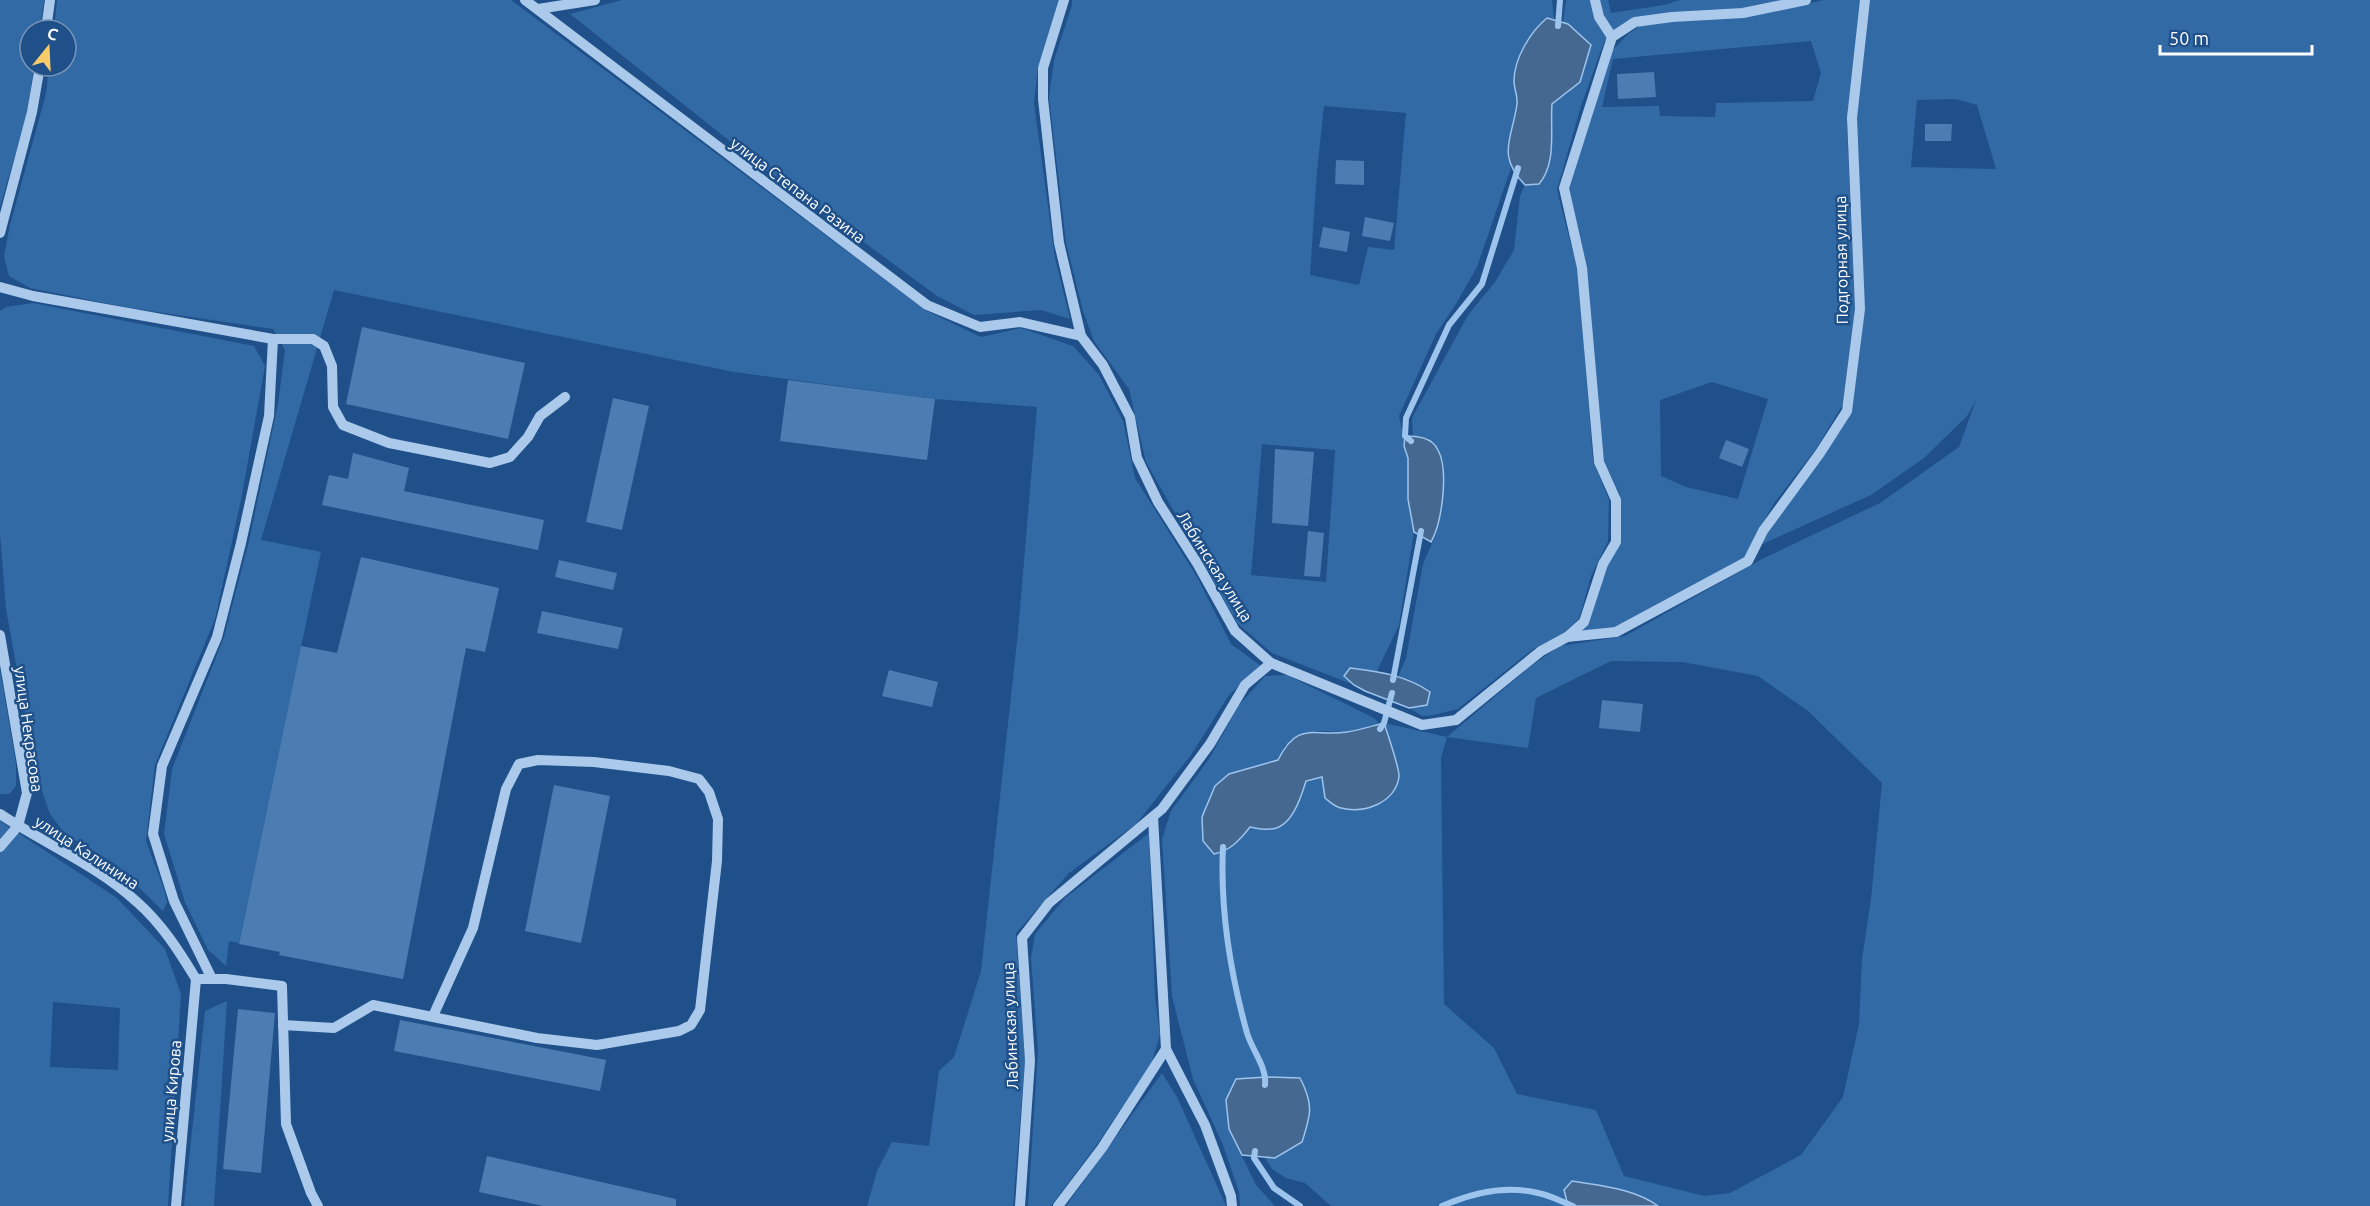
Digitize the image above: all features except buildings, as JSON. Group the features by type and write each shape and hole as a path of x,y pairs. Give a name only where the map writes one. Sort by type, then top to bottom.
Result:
{"street":[{"path":"48,18 50,0"},
{"name":"улица Степана Разина","path":"525,0 927,305 980,327 1020,322 1081,336"},
{"path":"538,9 595,0"},
{"name":"Лабинская улица","path":"1020,1206 1030,1061 1022,938 1049,903 1162,809 1210,744 1245,685 1271,663 1235,631 1197,563 1158,502 1137,458 1130,417 1102,365 1081,336 1059,243 1043,99 1043,68 1064,0"},
{"path":"1595,0 1599,17 1612,37"},
{"path":"1271,663 1422,726 1456,720 1541,651 1567,637 1584,622 1603,564 1616,542 1616,500 1599,462 1582,268 1564,188 1612,37 1635,22 1672,17 1743,13 1806,0"},
{"name":"Подгорная улица","path":"1567,637 1616,632 1748,561 1762,531 1820,453 1847,411 1860,309 1852,118 1865,0"},
{"path":"0,233 32,112 38,78"},
{"path":"0,287 33,296 273,339 313,339 324,346 332,366 333,407 343,425 389,443 490,463 510,457 528,437 540,416 565,397"},
{"path":"212,979 174,901 153,834 162,766 217,638 241,543 269,416 273,339"},
{"name":"улица Некрасова","path":"0,635 27,794 18,826"},
{"path":"283,1025 334,1028 373,1005 537,1038 597,1045 679,1031 691,1025 700,1010 717,861 718,819 709,792 699,779 669,771 594,762 538,760 519,765 506,789 473,928 433,1016"},
{"name":"улица Калинина","path":"0,814 90,868 137,902 171,938 196,979"},
{"path":"1153,817 1166,1049 1204,1125 1231,1196 1232,1206"},
{"path":"0,847 18,826"},
{"path":"196,979 282,986 286,1124 318,1206"},
{"name":"улица Кирова","path":"176,1206 196,979"},
{"path":"1058,1206 1102,1148 1166,1049"}],"shaded area":[{"path":"0,0 44,0 42,18 18,18 18,78 32,78 27,114 0,207"},
{"path":"57,0 511,0 927,311 981,337 1021,328 1073,346 1099,375 1123,421 1135,478 1197,577 1231,644 1261,666 1229,695 1191,755 1136,824 1069,873 1016,933 1025,1061 1013,1206 867,1206 877,1171 892,1142 929,1146 939,1071 954,1057 981,971 1018,632 1037,407 935,399 734,372 334,290 261,540 321,552 239,943 229,941 226,966 208,950 185,902 164,834 172,769 224,637 249,541 278,404 285,350 273,329 130,308 30,288 9,276 4,256 10,225 46,94 48,78 78,78 78,18 55,18"},
{"path":"622,0 1059,0 1038,67 1034,103 1055,258 1070,319 1041,310 974,315 937,296 770,173 570,14"},
{"path":"1072,0 1552,0 1554,19 1547,18 1537,27 1516,66 1514,83 1518,101 1507,155 1511,168 1477,267 1436,334 1399,416 1408,458 1408,499 1414,532 1399,625 1377,671 1351,668 1344,676 1354,685 1272,653 1237,623 1146,462 1129,389 1094,341 1083,311 1066,243 1049,97 1054,60","holes":["1324,106 1406,113 1394,250 1368,247 1359,285 1310,275","1262,444 1335,450 1326,582 1251,575"]},
{"path":"1566,0 1608,0 1611,13 1664,5 1680,0 1787,0 1740,9 1634,18 1612,31 1604,42 1581,106 1557,190 1578,272 1593,461 1609,500 1608,541 1591,576 1579,619 1561,635 1533,649 1458,709 1422,716 1409,708 1426,705 1398,677 1406,658 1423,564 1437,532 1443,462 1437,447 1420,436 1413,436 1412,418 1468,315 1495,282 1514,250 1520,196 1525,185 1539,184 1552,141 1552,104 1568,93 1591,45 1563,22"},
{"path":"1824,0 1861,0 1847,129 1855,309 1843,404 1816,449 1775,502 1745,558 1615,629 1580,633 1607,564 1619,542 1620,495 1602,456 1567,190 1610,53 1628,34 1643,24 1749,16","holes":["1811,41 1821,73 1813,101 1716,103 1715,117 1660,116 1659,106 1602,107 1613,59","1712,382 1768,399 1738,499 1686,487 1661,476 1660,400"]},
{"path":"1869,0 2370,0 2370,1206 1658,1206 1625,1192 1589,1189 1564,1190 1568,1206 1331,1206 1305,1183 1286,1178 1272,1169 1265,1158 1275,1158 1229,1129 1256,1185 1275,1206 1240,1206 1239,1192 1223,1145 1193,1079 1172,996 1162,839 1171,811 1209,759 1239,705 1265,676 1287,675 1374,718 1379,724 1345,732 1317,731 1285,745 1278,760 1229,774 1223,852 1239,842 1250,827 1272,830 1302,797 1306,781 1322,776 1325,798 1393,755 1384,723 1447,737 1531,666 1560,646 1625,636 1764,558 1880,503 1959,447 1976,400 1967,416 1924,458 1871,495 1760,545 1848,419 1862,310 1856,123","holes":["1955,99 1977,105 1996,169 1911,167 1917,100","1611,661 1682,662 1758,676 1808,711 1882,783 1871,899 1862,959 1859,1024 1843,1097 1801,1155 1730,1193 1704,1196 1624,1176 1596,1110 1517,1094 1494,1048 1444,1004 1441,758 1447,737 1528,748 1536,698"]},
{"path":"1547,18 1568,24 1591,45 1580,82 1552,104 1552,146 1545,176 1539,184 1525,185 1516,174 1508,156 1517,104 1515,73 1524,46"},
{"path":"33,303 254,346 265,366 241,500 215,619 155,765 146,841 164,889 167,902 163,911 115,864 65,834 50,814 36,774 6,609 0,533 0,311 6,307"},
{"path":"1405,436 1419,437 1432,442 1441,459 1443,496 1431,542 1414,532 1408,499 1408,458 1404,446"},
{"path":"1350,668 1402,678 1421,686 1430,692 1427,705 1409,708 1365,691 1344,676"},
{"path":"0,669 16,764 16,786 9,794 0,794"},
{"path":"1384,723 1399,773 1396,786 1385,800 1368,808 1339,807 1325,798 1322,777 1306,781 1294,811 1284,824 1277,828 1250,827 1234,844 1214,854 1203,841 1202,817 1215,786 1229,774 1278,760 1292,739 1300,735 1347,732"},
{"path":"0,821 117,898 165,949 181,994 168,1206 0,1206","holes":["53,1002 120,1008 118,1070 50,1067"]},
{"path":"1149,833 1155,997 1160,1034 1152,1062 1098,1143 1051,1206 1028,1206 1038,1051 1031,958 1035,934 1065,898"},
{"path":"227,1001 214,1206 184,1206 205,1011"},
{"path":"1162,1073 1177,1097 1226,1206 1066,1206"},
{"path":"1300,1078 1310,1110 1302,1142 1275,1158 1242,1155 1229,1129 1226,1100 1236,1079"},
{"path":"1572,1181 1628,1191 1658,1206 1568,1206 1564,1190"}],"waterway":[{"path":"1558,26 1560,0"},
{"path":"1411,441 1405,436 1406,418 1449,325 1482,284 1518,168"},
{"path":"1393,680 1421,531"},
{"path":"1380,729 1384,723 1392,693"},
{"path":"1223,847 1223,894 1231,964 1247,1033 1262,1065 1265,1085"},
{"path":"1255,1151 1254,1158 1274,1188 1300,1206"},
{"path":"1442,1206 1465,1197 1501,1190 1542,1194 1573,1206"}]}
